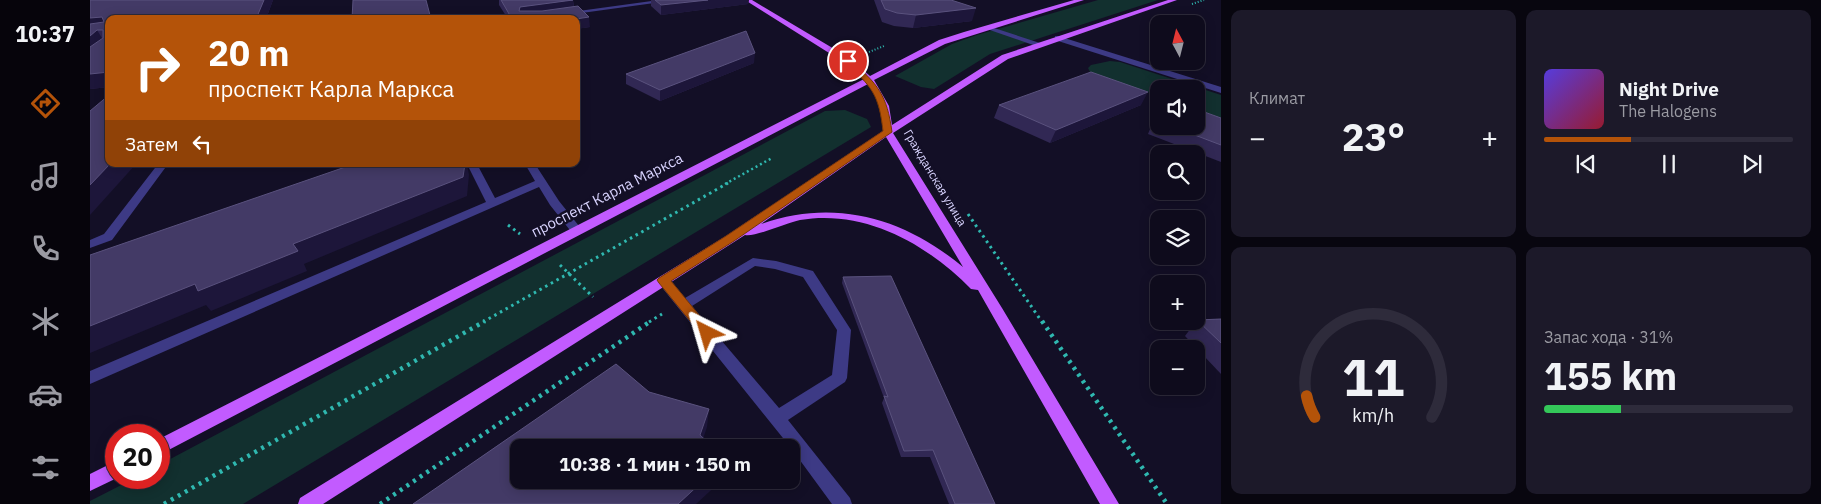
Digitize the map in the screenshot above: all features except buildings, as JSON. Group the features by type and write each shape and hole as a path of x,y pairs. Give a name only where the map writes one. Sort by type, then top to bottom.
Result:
{"main road":[{"name":"Гражданская улица","path":"748,0 848,61 870,80 885,106 888,132 997,311 1110,504"},
{"name":"проспект Карла Маркса","path":"170,441 942,42 986,27 1081,0"},
{"path":"307,504 730,239 888,132 1005,57 1174,0"},
{"name":"Гражданская улица","path":"730,239 771,223 798,217 830,214 865,219 916,240 942,255 975,284 997,311"},
{"path":"90,483 105,475"}],"lane":[{"path":"562,14 666,1"},
{"path":"986,27 1039,44"},
{"path":"1058,38 1221,90"},
{"path":"90,244 108,238 161,167"},
{"path":"474,167 492,203"},
{"path":"532,167 554,203 577,231"},
{"path":"90,378 541,182"},
{"path":"684,305 753,262 776,265 808,274 844,330 839,378 777,418"},
{"path":"663,280 777,418 843,504"}],"path":[{"path":"866,53 892,43"},
{"path":"164,504 774,156"},
{"path":"964,210 1167,504"},
{"path":"380,504 629,336 570,272 508,225"}],"green space":[{"path":"1098,0 1158,0 990,54 934,89 921,87 895,76 952,44"},
{"path":"1110,61 1120,62 1175,80 1150,80 1150,93 1090,72 1088,68 1091,65"},
{"path":"1205,90 1221,95 1221,118 1205,112"},
{"path":"845,110 867,119 871,127 243,504 90,504 90,501 113,489 170,489 170,459 825,111"}],"route":[{"path":"707,333 663,280 730,239 888,132 885,106 870,80 848,61"}]}
